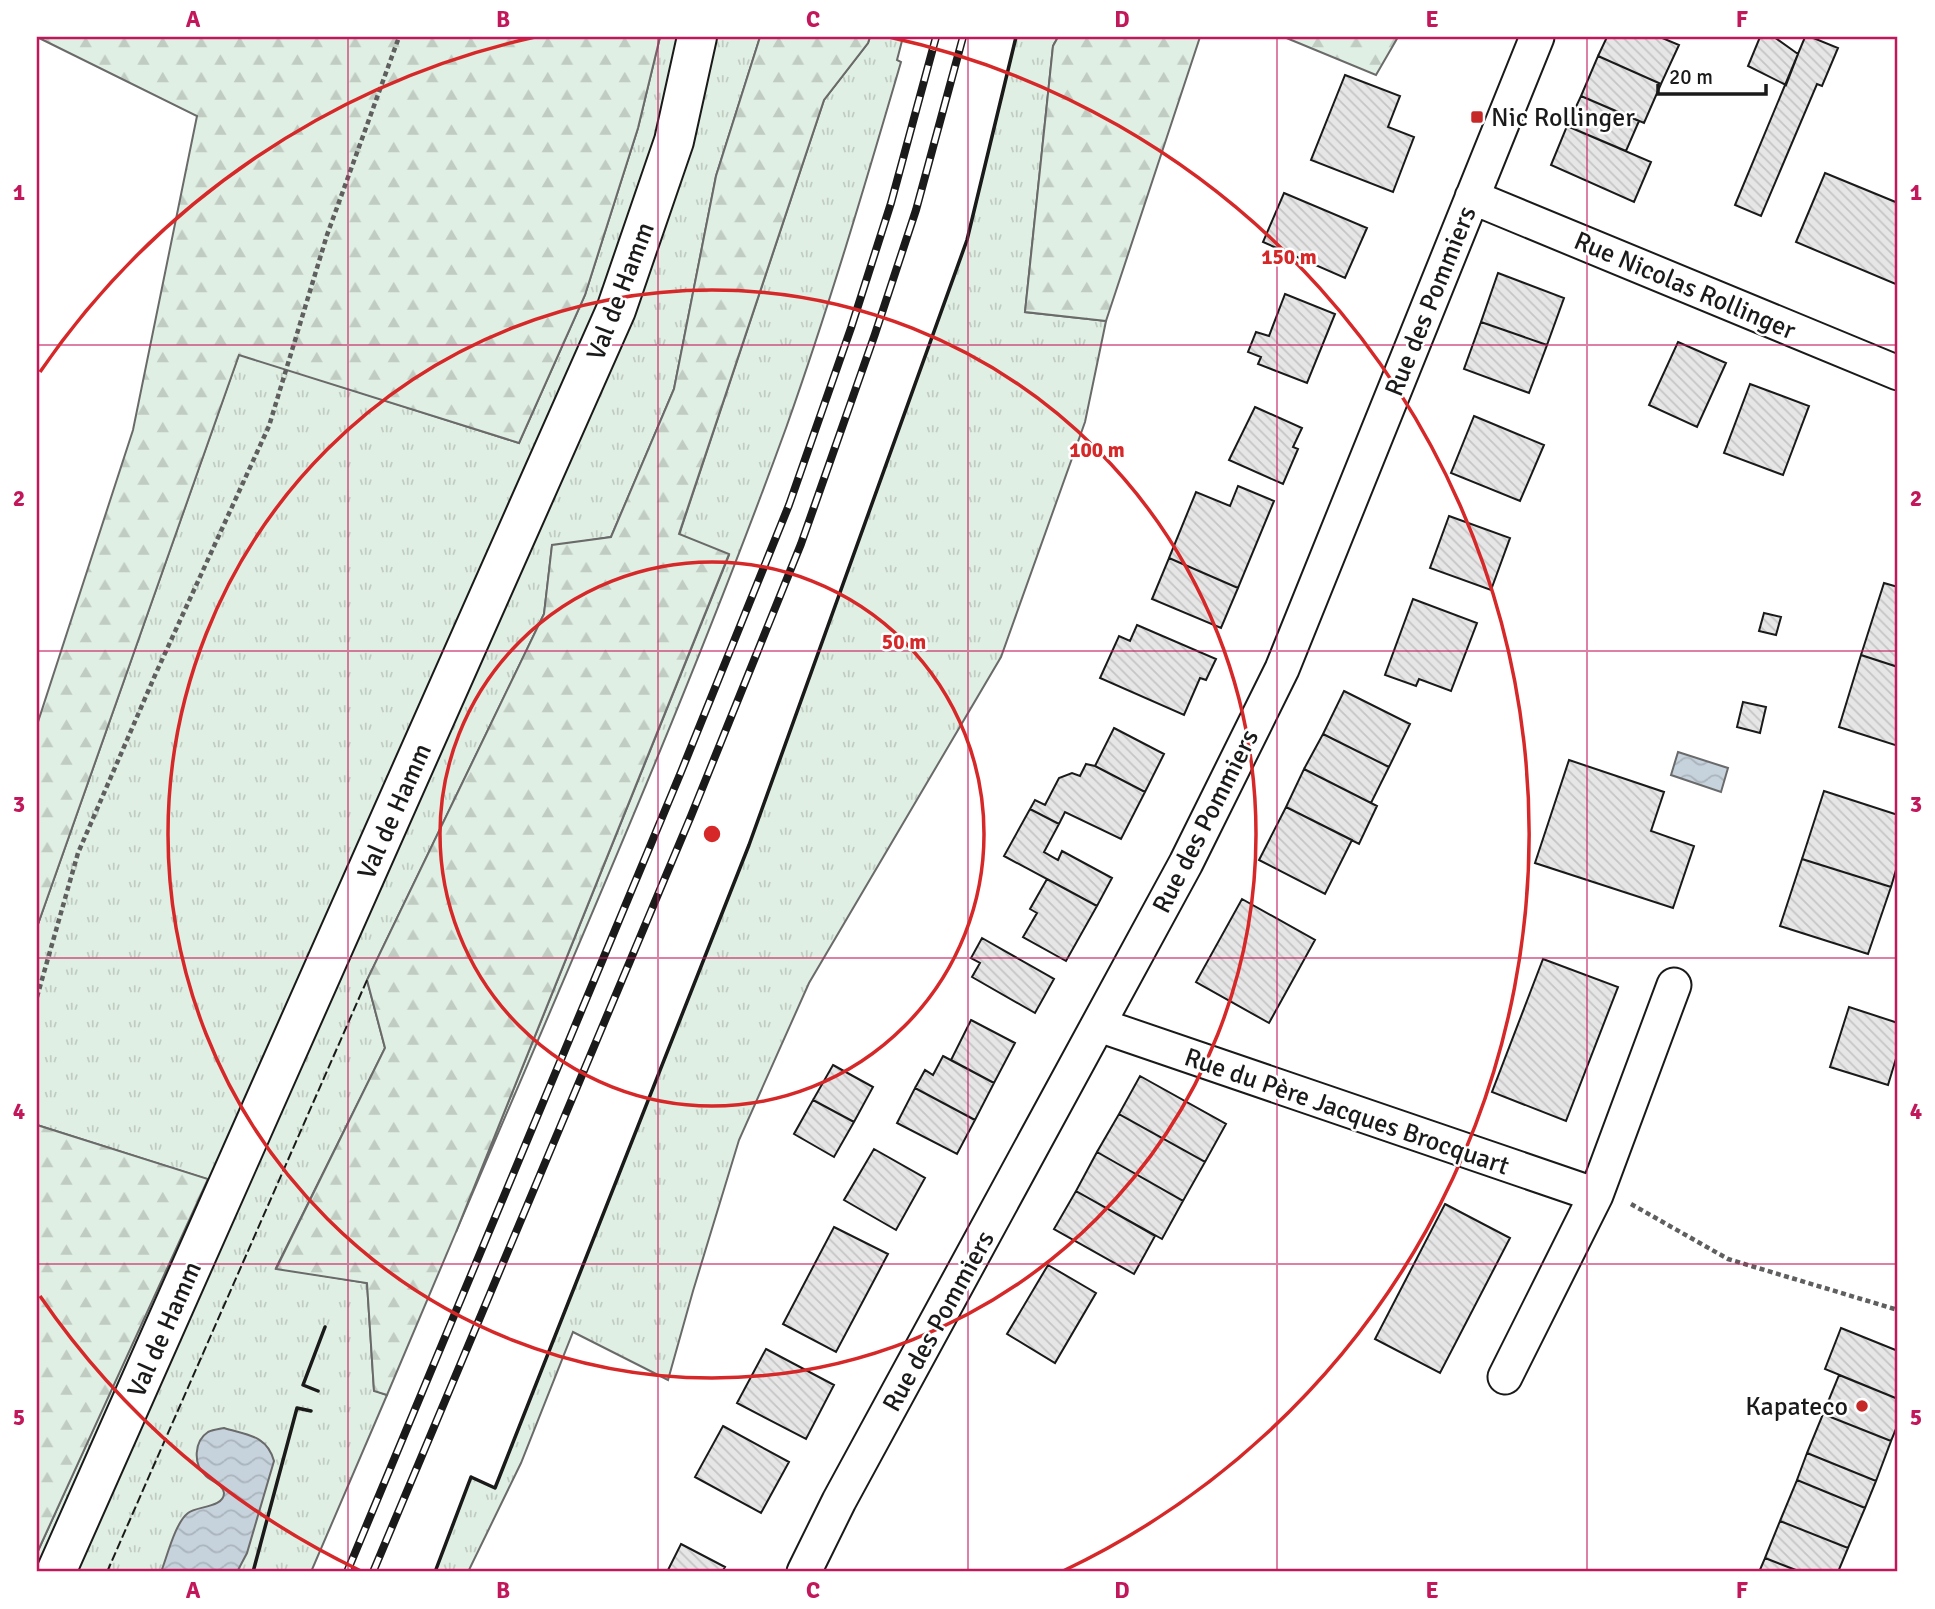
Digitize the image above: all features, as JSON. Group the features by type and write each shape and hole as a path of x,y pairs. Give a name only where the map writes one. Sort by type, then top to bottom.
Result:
{"main road":[{"name":"Val de Hamm","path":"56,1572 616,310 674,141 697,37"}],"street":[{"name":"Rue des Pommiers","path":"804,1572 839,1501 1186,863 1282,669 1537,37"},
{"name":"Rue Nicolas Rollinger","path":"1472,197 1898,373"},
{"path":"1505,1377 1596,1195 1674,985"},
{"name":"Rue du Père Jacques Brocquart","path":"1099,1025 1596,1195"}],"path":[{"path":"37,997 78,853 156,673 269,426 327,235 399,37"},
{"path":"1596,1195 1632,1205 1728,1259 1898,1310"}],"green space":[{"path":"37,37 660,37 638,128 585,295 519,443 239,355 37,927 37,725 133,430 197,116"},
{"path":"660,37 760,37 716,176 674,389 611,537 552,546 544,614 367,980 385,1048 276,1268 367,1283 374,1390 387,1395 311,1572 37,1572 37,1553 207,1179 37,1125 37,927 239,354 519,443 585,295 638,128"},
{"path":"760,37 870,37 824,100 679,534 729,554 456,1232 387,1395 374,1391 367,1283 276,1269 385,1048 367,980 544,614 552,545 611,537 674,389 716,176"},
{"path":"870,37 903,37 897,60 901,62 802,383 748,530 668,732 456,1232 729,555 679,535 824,100"},
{"path":"1016,37 1058,37 1053,46 1025,312 1106,321 1085,422 1001,657 809,983 739,1140 668,1380 573,1332 521,1463 468,1572 435,1572 471,1477 495,1488 749,845 967,240"},
{"path":"1058,37 1200,37 1106,321 1025,312 1053,46"},
{"path":"1284,37 1398,37 1376,75"},
{"path":"37,1125 208,1179 37,1553"}],"water":[{"path":"1678,752 1728,768 1721,792 1671,775"},
{"path":"224,1428 255,1437 271,1452 274,1461 247,1553 237,1572 161,1572 175,1532 183,1518 192,1511 215,1504 223,1498 221,1487 207,1477 198,1465 197,1453 203,1436 210,1431"}],"building":[{"path":"1607,37 1660,37 1679,45 1661,84 1598,56"},
{"path":"1760,37 1774,37 1798,54 1786,85 1748,66"},
{"path":"1805,37 1838,48 1822,86 1817,84 1761,216 1735,205"},
{"path":"1598,56 1661,84 1644,123 1581,96"},
{"path":"1345,75 1400,96 1388,127 1414,137 1393,192 1311,160"},
{"path":"1581,96 1639,121 1626,151 1567,126"},
{"path":"1567,126 1651,162 1634,202 1551,165"},
{"path":"1825,173 1898,203 1898,285 1796,242"},
{"path":"1284,193 1367,228 1345,278 1263,242"},
{"path":"1498,273 1564,298 1547,345 1481,322"},
{"path":"1285,294 1335,314 1307,383 1258,364 1261,357 1248,352 1256,332 1269,336"},
{"path":"1481,322 1547,345 1529,393 1464,369"},
{"path":"1678,342 1726,363 1697,427 1649,405"},
{"path":"1750,384 1809,406 1783,475 1724,453"},
{"path":"1255,407 1302,428 1293,447 1298,449 1283,484 1229,460"},
{"path":"1474,416 1544,445 1520,501 1451,473"},
{"path":"1238,486 1274,501 1238,588 1169,558 1196,492 1230,506"},
{"path":"1449,516 1510,538 1491,590 1430,568"},
{"path":"1169,558 1238,588 1221,628 1152,599"},
{"path":"1884,583 1898,587 1898,667 1861,655"},
{"path":"1413,599 1477,623 1451,691 1419,679 1416,686 1385,675"},
{"path":"1764,613 1781,617 1776,635 1759,631"},
{"path":"1137,625 1216,659 1206,680 1200,678 1184,715 1100,678 1119,636 1130,641"},
{"path":"1861,655 1898,667 1898,746 1839,727"},
{"path":"1344,691 1410,724 1389,767 1323,734"},
{"path":"1743,702 1766,707 1760,733 1737,727"},
{"path":"1114,728 1164,754 1145,792 1095,766"},
{"path":"1323,734 1389,767 1371,803 1304,769"},
{"path":"1569,760 1664,792 1651,831 1694,846 1673,908 1535,863"},
{"path":"1086,764 1145,792 1121,839 1065,812 1059,824 1030,809 1035,800 1045,805 1059,778 1072,773 1080,776"},
{"path":"1304,769 1377,806 1359,844 1286,807"},
{"path":"1824,791 1898,815 1898,863 1891,887 1802,859"},
{"path":"1286,807 1352,840 1325,894 1259,860"},
{"path":"1030,809 1059,824 1044,852 1058,860 1062,851 1112,878 1097,906 1004,856"},
{"path":"1802,859 1891,887 1868,954 1780,926"},
{"path":"1047,879 1097,906 1066,961 1023,937 1037,913 1030,909"},
{"path":"1242,899 1315,940 1269,1023 1196,982"},
{"path":"982,938 1054,979 1035,1013 972,977 980,963 971,958"},
{"path":"1543,959 1618,987 1566,1121 1492,1092"},
{"path":"1849,1007 1898,1023 1898,1052 1888,1085 1830,1067"},
{"path":"971,1020 1015,1043 994,1083 951,1060"},
{"path":"943,1056 994,1083 975,1120 915,1088 925,1070 933,1075"},
{"path":"833,1065 873,1087 854,1122 813,1100"},
{"path":"1140,1076 1226,1124 1205,1162 1119,1114"},
{"path":"915,1088 975,1120 957,1154 897,1123"},
{"path":"813,1100 854,1122 834,1157 794,1134"},
{"path":"1119,1114 1205,1162 1183,1201 1097,1152"},
{"path":"874,1149 925,1178 896,1230 844,1200"},
{"path":"1097,1152 1183,1201 1162,1239 1076,1191"},
{"path":"1076,1191 1155,1236 1134,1274 1054,1229"},
{"path":"1445,1204 1510,1238 1440,1373 1375,1339"},
{"path":"834,1227 888,1254 836,1352 783,1324"},
{"path":"1048,1265 1096,1293 1055,1363 1007,1334"},
{"path":"1841,1328 1898,1351 1898,1399 1825,1369"},
{"path":"766,1349 834,1385 806,1439 737,1403"},
{"name":"Kapateco","path":"1839,1375 1898,1399 1898,1424 1891,1441 1823,1414"},
{"path":"1823,1414 1891,1441 1876,1481 1807,1453"},
{"path":"723,1426 789,1462 761,1513 695,1477"},
{"path":"1807,1453 1876,1481 1865,1508 1797,1480"},
{"path":"1797,1480 1865,1508 1848,1548 1780,1521"},
{"path":"1780,1521 1848,1548 1838,1572 1801,1572 1765,1558"},
{"path":"681,1544 725,1567 722,1572 667,1572"},
{"path":"1765,1558 1801,1572 1759,1572"}],"railway":[{"path":"347,1572 681,772 789,505 851,328 891,203 936,37"},
{"path":"373,1572 691,816 801,544 916,210 963,37"}],"fence":[{"path":"107,1572 367,980"}],"wall":[{"path":"435,1572 471,1477 495,1488 749,845 967,240 1016,37"},
{"path":"318,1391 303,1385 325,1327"},
{"path":"253,1572 297,1408 311,1411"}],"place":[{"name":"Nic Rollinger","path":"1477,117"},
{"name":"Kapateco","path":"1862,1406"}]}
